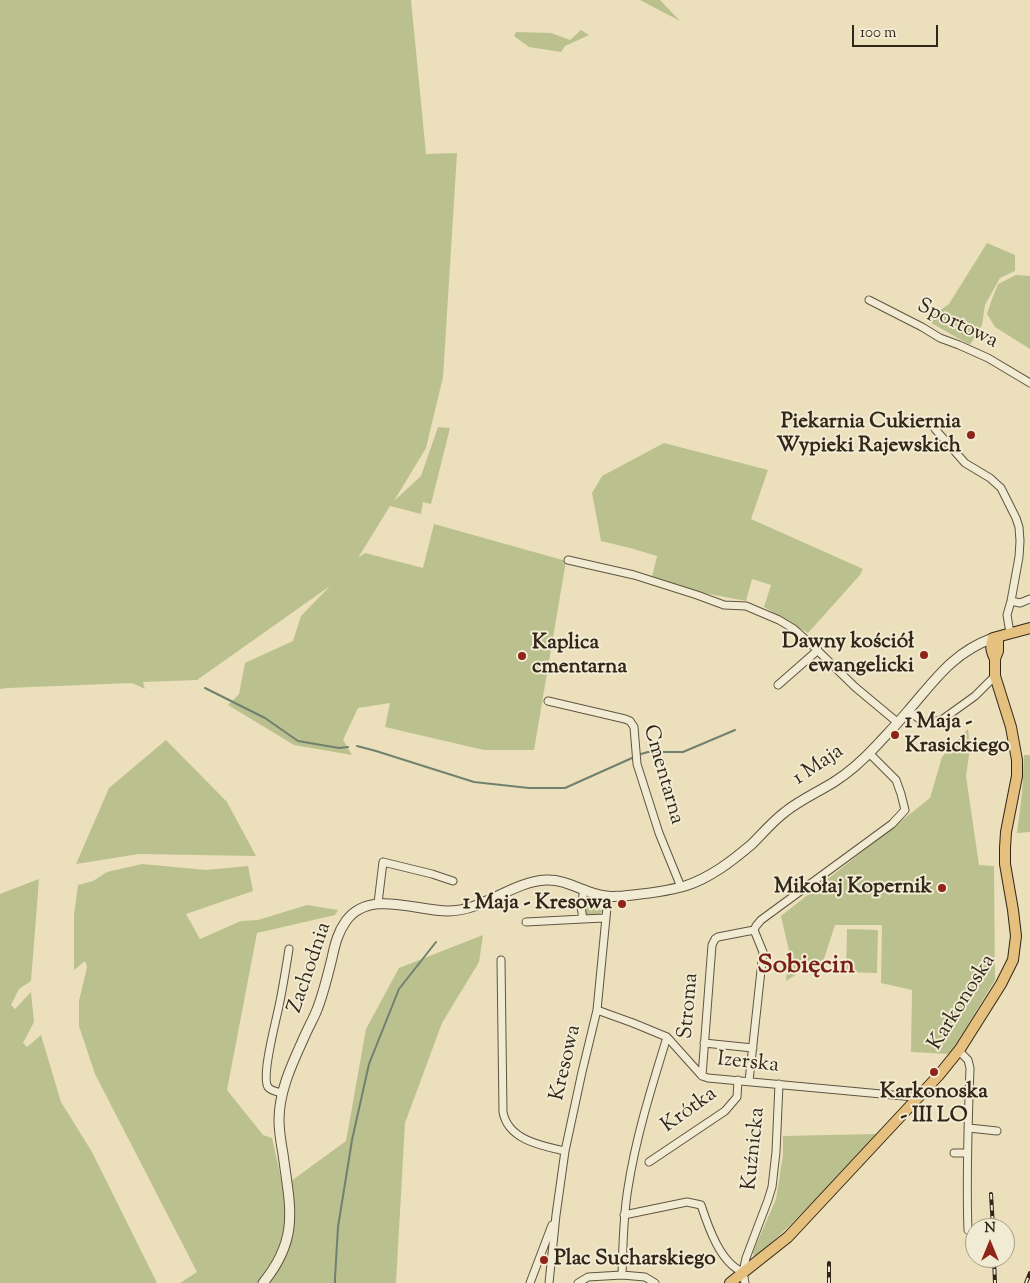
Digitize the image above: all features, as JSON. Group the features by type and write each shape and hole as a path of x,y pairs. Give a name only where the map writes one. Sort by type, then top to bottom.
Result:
{"main road":[{"name":"1 Maja","path":"995,637 1030,628"},
{"name":"Karkonoska","path":"730,1283 744,1278 788,1237 959,1051 1001,984 1013,960 1016,936 1005,864 1005,848 1006,832 1017,776 1017,760 1011,727 995,676 993,655 998,651 995,637"}],"street":[{"name":"Sportowa","path":"869,300 940,338 988,358 1030,383"},
{"path":"936,429 965,462 1001,488 1019,528 1019,557 1007,615 1010,633"},
{"path":"568,560 634,576 724,605 746,606 779,620 794,629 860,691 897,722"},
{"path":"1011,601 1020,603 1030,599"},
{"name":"1 Maja","path":"608,897 660,892 681,887 702,879 731,861 784,813 840,778 857,765 952,661 969,649 995,637"},
{"path":"978,644 993,655"},
{"path":"778,685 818,650"},
{"path":"908,711 927,724 943,719 975,696 995,676"},
{"name":"Cmentarna","path":"548,701 625,719 634,727 640,772 659,833 681,887"},
{"path":"749,1081 763,952 754,930 756,926 761,920 892,824 905,810 896,780 869,753"},
{"path":"378,903 383,862 453,881"},
{"name":"Zachodnia","path":"263,1283 278,1262 284,1249 290,1224 288,1190 279,1119 282,1093 317,1010 338,933 348,917 365,906 378,903 437,910 468,908 511,890 547,880 572,884 608,897"},
{"path":"583,919 581,907 584,889"},
{"name":"Kresowa","path":"556,1215 565,1151 597,1010 608,897"},
{"path":"526,922 605,918"},
{"name":"Stroma","path":"702,1076 712,945 715,939 754,930"},
{"name":"Zachodnia","path":"282,1093 269,1089 267,1078 272,1038 289,949"},
{"path":"501,960 504,1117 508,1125 525,1139 540,1146 565,1151"},
{"name":"Izerska","path":"597,1010 668,1037 702,1076 708,1078 914,1096 917,1098"},
{"path":"622,1275 624,1215 635,1151 652,1086 668,1037"},
{"path":"704,1042 753,1048"},
{"path":"959,1051 968,1060 970,1068 967,1153 968,1218"},
{"name":"Krótka","path":"649,1162 725,1111 737,1097 738,1080"},
{"name":"Kuźnicka","path":"744,1278 746,1258 772,1187 776,1152 779,1084"},
{"path":"968,1128 997,1131"},
{"path":"954,1153 967,1153"},
{"path":"624,1215 687,1202 701,1205 710,1233 731,1265 744,1278"},
{"path":"531,1280 556,1215"},
{"path":"549,1283 556,1215"},
{"path":"578,1283 588,1277 622,1275 645,1277 655,1283"}],"green space":[{"path":"0,0 411,0 426,154 457,153 443,377 426,448 394,501 421,476 438,427 450,428 431,504 423,502 421,514 390,506 358,558 365,553 423,568 434,524 566,561 534,750 484,750 385,727 390,703 358,708 343,740 352,755 294,745 228,705 239,694 245,663 293,641 301,616 330,586 197,680 143,682 145,689 132,683 0,689"},
{"path":"640,0 660,0 680,21"},
{"path":"581,30 589,35 565,46 561,52 529,47 514,36 516,32 551,33 570,40"},
{"path":"987,243 1015,255 1015,271 1000,278 985,305 982,325 970,345 926,320 949,304"},
{"path":"1016,275 1030,276 1030,349 995,327 987,314 998,284"},
{"path":"664,443 768,470 751,519 863,569 860,575 808,633 764,607 771,585 752,579 746,601 704,593 652,577 657,556 601,541 592,493 602,476"},
{"path":"968,729 970,748 966,776 979,865 994,866 995,980 950,1054 911,1052 912,990 881,983 882,925 835,925 821,968 800,972 786,981 789,951 781,916 930,798 942,757"},
{"path":"166,740 227,802 256,856 139,854 76,864 109,788"},
{"path":"1024,755 1030,755 1030,832 1017,833 1022,793"},
{"path":"142,864 206,870 248,866 253,891 186,914 200,939 241,921 258,920 307,905 338,910 335,915 257,933 227,1090 263,1135 272,1138 283,1187 346,1141 366,1029 399,968 483,935 479,962 442,1023 405,1123 396,1283 180,1283 197,1272 95,1074 79,1026 79,1001 87,967 85,961 74,970 74,915 78,885 93,881 107,872"},
{"path":"39,879 31,981 19,989 11,1005 15,1009 31,992 34,1022 23,1043 27,1047 41,1035 61,1102 92,1152 157,1283 0,1283 0,894"},
{"path":"590,901 598,902 600,910 603,910 602,912 592,917 587,915 583,904 587,905"},
{"path":"847,929 878,930 877,973 846,972"},
{"path":"877,1134 802,1213 754,1258 753,1252 776,1199 783,1155 783,1136"}],"waterway":[{"path":"205,688 265,718 298,741 339,748 348,747"},
{"path":"641,754 648,752 683,752 735,730"},
{"path":"357,746 474,782 529,788 565,788 632,758"},
{"path":"335,1283 338,1227 352,1140 369,1064 399,989 436,942"}],"railway":[{"path":"991,1194 992,1218"},
{"path":"829,1263 829,1283"},
{"path":"994,1268 995,1283"},
{"path":"1026,1283 1030,1273"}],"place":[{"name":"Piekarnia Cukiernia Wypieki Rajewskich","path":"971,435"},
{"name":"Dawny kościół ewangelicki","path":"924,655"},
{"name":"Kaplica cmentarna","path":"522,656"},
{"name":"1 Maja - Krasickiego","path":"895,735"},
{"name":"Mikołaj Kopernik","path":"942,888"},
{"name":"1 Maja - Kresowa","path":"622,904"},
{"name":"Karkonoska - III LO","path":"934,1072"},
{"name":"Plac Sucharskiego","path":"544,1260"}],"district":[{"name":"Sobięcin","path":"806,968"}]}
